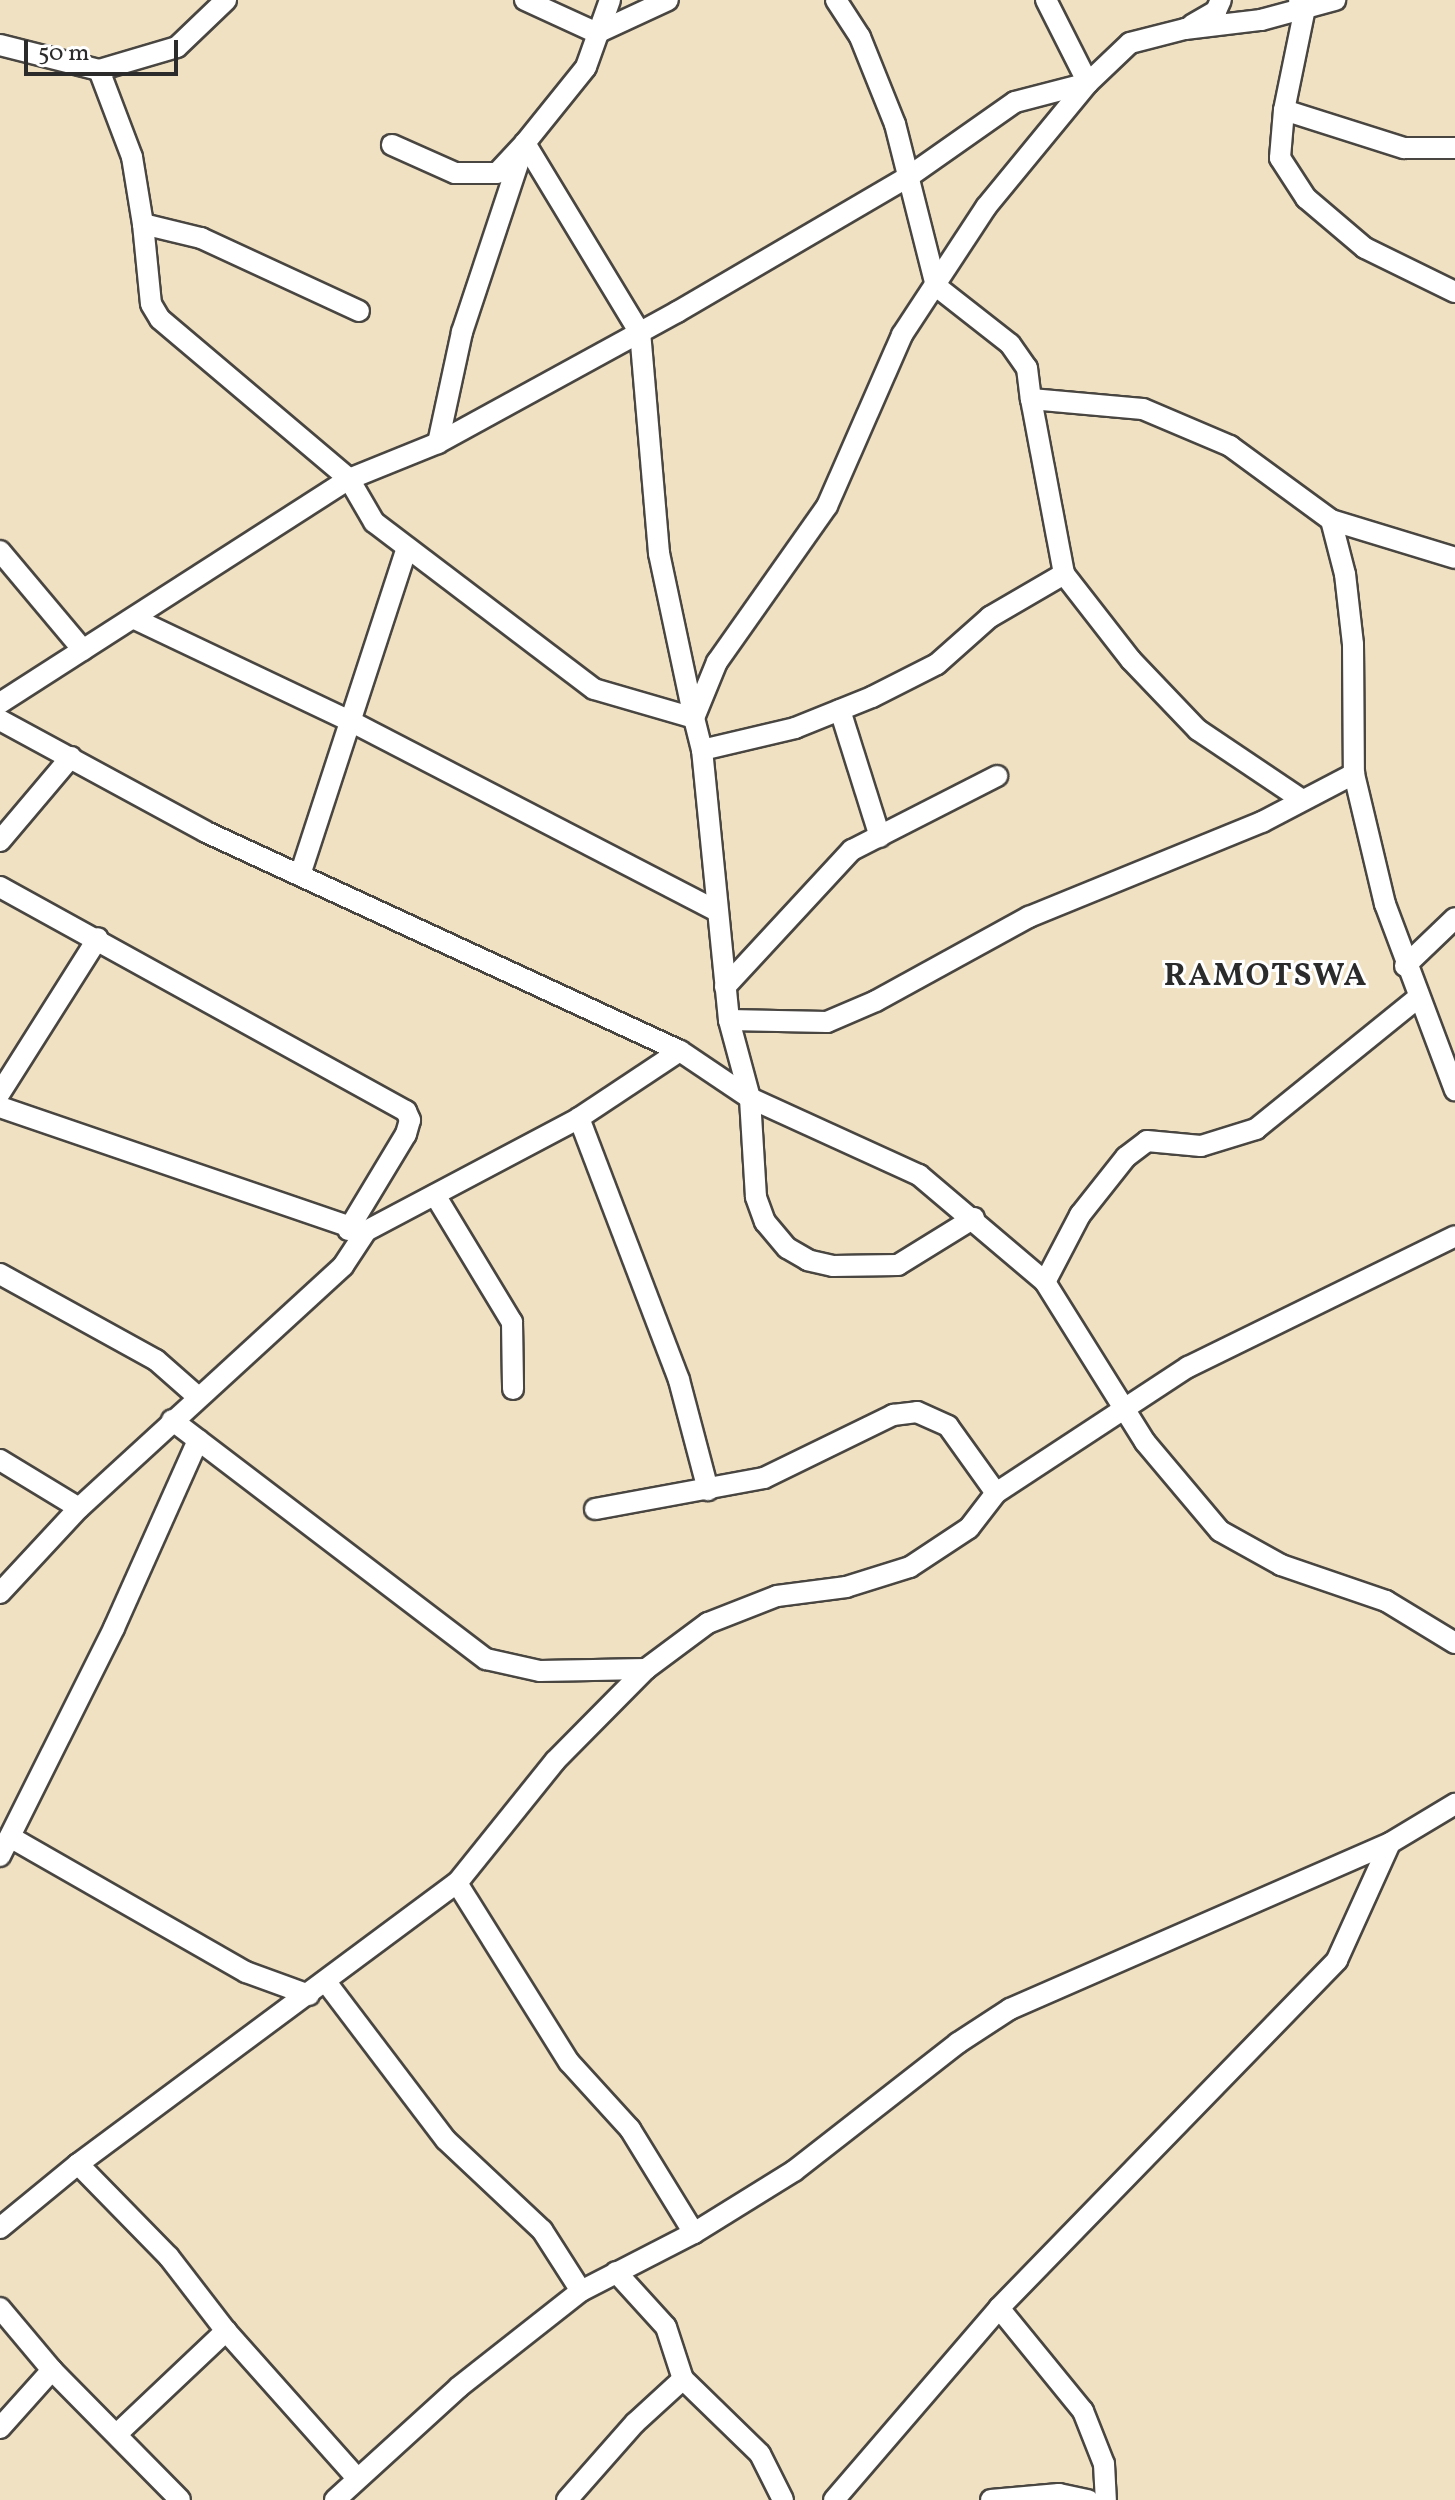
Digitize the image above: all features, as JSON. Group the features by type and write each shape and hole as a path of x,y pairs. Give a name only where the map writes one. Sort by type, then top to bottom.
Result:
{"street":[{"path":"0,45 99,70 177,47 226,0"},
{"path":"525,0 597,33 668,0"},
{"path":"392,145 455,173 497,173 570,92 610,0"},
{"path":"836,0 860,37 911,175 936,286 1010,344 1027,368 1064,574 1131,660 1198,730 1302,800"},
{"path":"1046,0 1088,83"},
{"path":"1185,29 1216,11 1221,0"},
{"path":"694,718 717,662 827,506 884,369 986,207 1088,83 1130,43 1185,29 1261,20 1302,4 1335,0"},
{"path":"1302,4 1284,110 1280,158 1306,198 1365,248 1455,292"},
{"path":"99,70 132,157 151,304 160,319 349,479 374,522 406,550 594,689 694,718"},
{"path":"0,703 349,479 438,443 640,333 911,175 1015,102 1088,83"},
{"path":"1284,110 1404,148 1455,148"},
{"path":"525,143 640,333 659,553 702,750 729,1020 750,1098 756,1197 773,1231 808,1260 833,1266 898,1265 974,1218"},
{"path":"438,443 462,332 525,143"},
{"path":"143,224 221,247 359,311"},
{"path":"1031,399 1143,409 1230,446 1331,520 1455,558"},
{"path":"1331,520 1345,574 1353,644 1354,774 1405,966 1455,1090"},
{"path":"300,875 406,550"},
{"path":"0,551 83,650"},
{"path":"702,750 795,728 937,664 990,617 1064,574"},
{"path":"135,619 352,722 717,911"},
{"path":"840,710 880,837"},
{"path":"0,720 206,832 680,1051 750,1098 919,1175 974,1218 1045,1282 1122,1408 1220,1531 1281,1565 1386,1601 1455,1643"},
{"path":"0,841 71,757"},
{"path":"729,1020 827,1022 876,1001 1029,917 1262,822 1354,774"},
{"path":"725,987 838,863 880,837 997,776"},
{"path":"0,887 98,938 406,1111 410,1120 343,1266 79,1508 0,1593"},
{"path":"1405,966 1455,918"},
{"path":"0,1093 98,938"},
{"path":"1045,1282 1080,1215 1126,1157 1147,1141 1201,1146 1256,1129 1418,998"},
{"path":"0,1107 357,1230 435,1195 579,1118 680,1051"},
{"path":"579,1118 679,1380 708,1490"},
{"path":"435,1195 512,1322 513,1389"},
{"path":"0,2228 78,2164 457,1883 555,1761 646,1669 708,1623 777,1596 846,1587 910,1567 969,1528 996,1493 1188,1367 1455,1236"},
{"path":"0,1274 156,1360 198,1397"},
{"path":"595,1509 764,1478 893,1415 917,1412 948,1426 996,1493"},
{"path":"172,1420 486,1659 540,1671 646,1669"},
{"path":"0,1856 198,1440"},
{"path":"0,1460 79,1508"},
{"path":"335,2500 459,2387 581,2291 694,2233 794,2171 958,2043 1010,2009 1390,1843 1455,1804"},
{"path":"10,1837 246,1972 309,1995"},
{"path":"834,2500 999,2308 1337,1960 1390,1843"},
{"path":"457,1883 569,2062 630,2129 694,2233"},
{"path":"326,1982 446,2140 542,2230 581,2291"},
{"path":"78,2164 169,2257 226,2331 357,2478"},
{"path":"616,2272 666,2327 683,2379 760,2454 783,2500"},
{"path":"0,2308 52,2370 118,2433 180,2500"},
{"path":"999,2308 1083,2411 1104,2464 1106,2500"},
{"path":"118,2433 226,2331"},
{"path":"0,2428 52,2370"},
{"path":"567,2500 635,2423 683,2379"},
{"path":"991,2500 1059,2494 1088,2500"}],"district":[{"name":"RAMOTSWA","path":"1266,977"}]}
